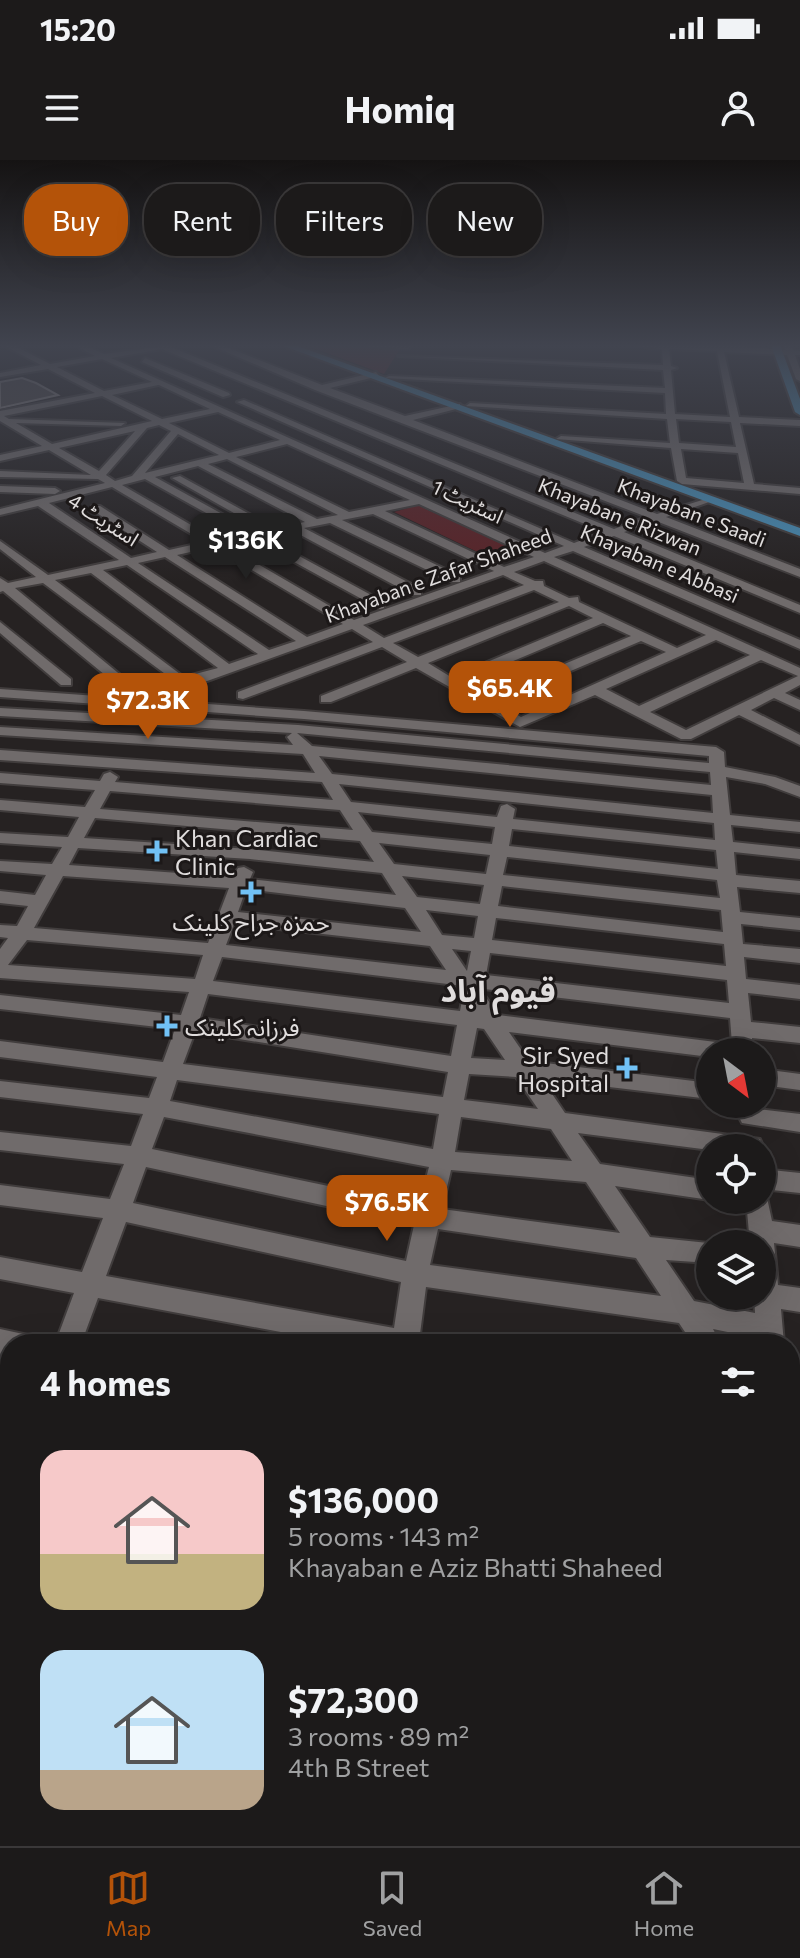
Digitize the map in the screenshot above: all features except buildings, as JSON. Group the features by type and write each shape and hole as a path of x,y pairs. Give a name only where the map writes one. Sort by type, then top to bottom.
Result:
{"main road":[{"path":"504,424 704,498 800,529"},
{"path":"519,424 687,483 800,529"}],"street":[{"path":"10,424 345,625 517,722 526,723 716,635"},
{"path":"119,424 142,425"},
{"path":"0,458 149,424"},
{"path":"166,424 231,455"},
{"path":"167,424 352,516"},
{"name":"اسٹریٹ 1","path":"250,424 800,673"},
{"name":"Khayaban e Abbasi","path":"289,424 800,645"},
{"name":"Khayaban e Rizwan","path":"348,424 800,609"},
{"path":"363,430 388,424"},
{"name":"Khayaban e Saadi","path":"412,424 798,571"},
{"path":"675,424 680,478 687,483 800,489"},
{"path":"736,424 749,484"},
{"path":"0,512 79,492 104,481 142,425"},
{"path":"141,477 177,430"},
{"path":"0,449 22,432 98,435"},
{"path":"53,462 70,462 98,435"},
{"path":"561,439 741,450"},
{"path":"0,474 104,481 141,477 288,441"},
{"path":"195,464 203,443"},
{"path":"0,458 40,462"},
{"path":"195,464 316,523"},
{"path":"164,472 275,532"},
{"path":"141,477 380,605"},
{"path":"687,483 800,489"},
{"path":"0,489 79,492"},
{"name":"Khayaban e Zafar Shaheed","path":"185,680 612,533 704,498"},
{"path":"2,586 420,501"},
{"name":"اسٹریٹ 4","path":"40,502 264,652"},
{"path":"0,504 26,505"},
{"path":"96,508 302,639"},
{"path":"378,510 680,652"},
{"path":"333,520 456,579"},
{"path":"296,528 417,592"},
{"path":"0,536 50,578"},
{"path":"0,544 185,680"},
{"path":"94,569 224,666"},
{"path":"0,962 22,933 54,872 75,842 103,788 160,695 185,680 345,625 380,605 456,579 501,569"},
{"path":"243,695 537,585"},
{"path":"2,586 127,686"},
{"path":"326,699 571,601 680,652"},
{"path":"451,682 603,618"},
{"path":"0,626 66,682"},
{"path":"478,700 641,636"},
{"path":"638,712 761,655"},
{"path":"413,664 451,682 478,700"},
{"path":"597,690 686,736 800,680"},
{"path":"1,683 153,705 299,736 514,772 769,780 800,792"},
{"path":"774,693 800,706"},
{"path":"740,710 800,741"},
{"path":"0,712 518,750 719,777"},
{"path":"0,731 133,738 299,736 716,752 742,1038"},
{"path":"72,1334 271,798 299,736"},
{"path":"299,736 436,940 471,985 702,1334"},
{"path":"406,1334 426,1217 453,1107 469,1019 471,985 483,945 518,750"},
{"path":"0,755 116,766 326,778 800,827"},
{"path":"0,778 271,798 800,854"},
{"path":"0,805 365,836 800,887"},
{"path":"0,838 250,854 494,880 730,911 800,924"},
{"path":"0,866 239,883 411,902 733,944 800,956"},
{"path":"0,897 38,901"},
{"path":"227,917 483,945 736,980 800,992"},
{"path":"0,931 215,950 740,1020 800,1035"},
{"path":"0,971 201,986 696,1047"},
{"path":"0,1002 187,1023 460,1066 525,1069 696,1089"},
{"path":"0,1049 696,1139"},
{"path":"776,1079 800,1082"},
{"path":"0,1089 155,1107 442,1160 595,1173 696,1188"},
{"path":"776,1117 800,1123"},
{"path":"0,1141 138,1156 426,1217 645,1248 696,1251"},
{"path":"776,1180 800,1183"},
{"path":"0,1195 118,1210 415,1274 688,1312 763,1334"},
{"path":"776,1243 800,1236"},
{"path":"0,1268 353,1334"},
{"path":"776,1296 800,1300"},
{"path":"768,1310 770,1334"}],"shaded area":[{"path":"418,505 518,551 494,560 394,512"}],"place":[{"name":"Khan Cardiac Clinic","path":"157,851"},
{"name":"حمزہ جراح کلینک","path":"251,892"},
{"name":"فرزانہ کلینک","path":"167,1026"},
{"name":"Sir Syed Hospital","path":"627,1068"}],"district":[{"name":"قیوم آباد","path":"498,989"}]}
